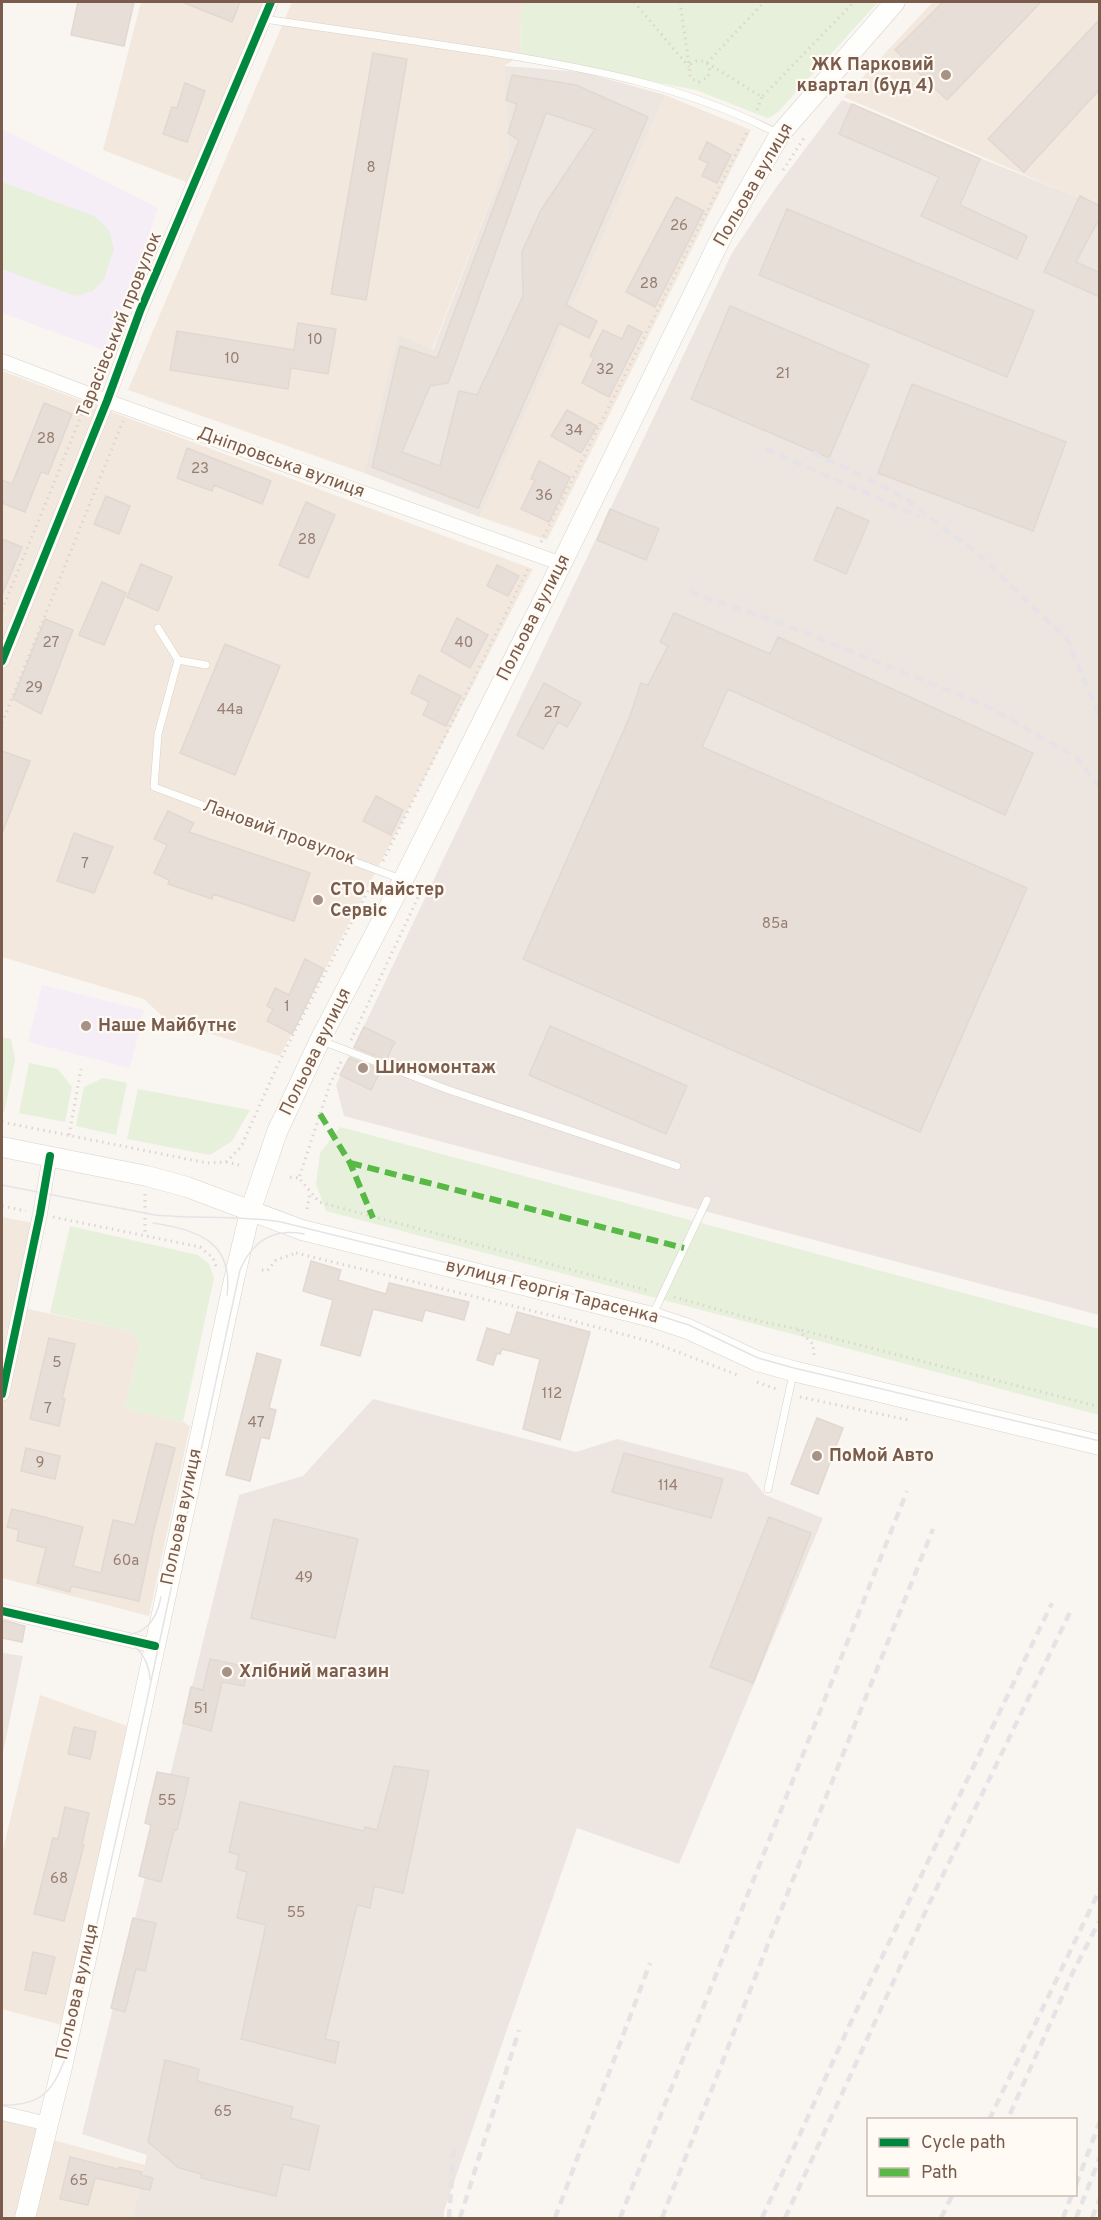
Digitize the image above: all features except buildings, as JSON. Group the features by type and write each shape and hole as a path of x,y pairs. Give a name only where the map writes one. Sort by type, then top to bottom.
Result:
{"main road":[{"name":"Польова вулиця","path":"25,2218 155,1646 250,1212 277,1132 320,1040 562,564 722,236 780,134 895,2"},
{"name":"вулиця Георгія Тарасенка","path":"2,1147 187,1186 302,1230 652,1317 688,1329 757,1361 1100,1445"}],"street":[{"name":"Тарасівський провулок","path":"2,661 107,400 140,311 271,2"},
{"name":"Дніпровська вулиця","path":"2,361 562,564"},
{"path":"2,1394 50,1156"},
{"path":"2,1611 155,1646"},
{"path":"2,2113 48,2124"}],"lane":[{"path":"264,19 364,32 587,69 666,88 753,120 780,134"},
{"path":"158,628 178,660 206,665"},
{"name":"Лановий провулок","path":"178,660 158,734 154,787 403,880"},
{"path":"320,1040 446,1089 676,1166"},
{"path":"652,1317 707,1200"},
{"path":"768,1489 793,1371"}],"path":[{"path":"634,2 689,67"},
{"path":"680,2 689,73 692,79 702,81 710,73 707,63"},
{"path":"707,63 764,2"},
{"path":"226,1162 241,1147 280,1060 378,870 753,120 762,97 854,2"},
{"path":"689,67 697,61 707,63 762,97"},
{"path":"781,173 806,135"},
{"path":"736,153 743,156"},
{"path":"2,610 90,394"},
{"path":"2,723 128,408"},
{"path":"299,1178 330,1084 424,884"},
{"path":"69,1135 81,1070"},
{"path":"2,1122 207,1163 226,1162 239,1165"},
{"path":"290,1177 299,1178 319,1202 362,1215 763,1322 1100,1407"},
{"path":"145,1193 145,1236"},
{"path":"307,1209 310,1193"},
{"path":"2,1206 200,1247 215,1258 218,1274"},
{"path":"296,1253 298,1248"},
{"path":"262,1270 267,1271 276,1260 296,1253 652,1342 789,1394"},
{"path":"797,1329 813,1344 814,1355 825,1358"}],"shaded area":[{"path":"141,2 271,2 194,185 103,150"},
{"path":"292,2 528,2 521,9 520,56 504,66 509,153 432,350 398,336 364,473 128,390"},
{"path":"933,2 1099,2 1099,207 844,97"},
{"path":"504,66 582,72 665,95 480,517 364,473 398,335 433,350 509,153"},
{"path":"665,95 751,130 547,540 480,517"},
{"path":"842,100 1099,206 1099,1315 344,1116 336,1085 732,253 775,189"},
{"path":"2,129 158,208 109,352 2,313"},
{"path":"2,371 533,569 280,1056 165,1019 144,999 2,957"},
{"name":"Наше Майбутнє","path":"42,985 144,1010 130,1068 28,1042"},
{"path":"2,1217 33,1223 14,1306 130,1331 140,1345 125,1409 183,1422 190,1426 149,1616 2,1578"},
{"path":"373,1399 576,1452 617,1439 747,1473 765,1495 823,1518 679,1864 577,1828 444,2211 444,2218 133,2218 147,2155 82,2134 239,1495 303,1476"},
{"path":"2,1653 23,1656 2,1757"},
{"path":"40,1695 127,1726 62,2025 2,2009 2,1854"},
{"path":"2,2120 37,2129 16,2218 2,2218"},
{"path":"53,2140 145,2165 133,2218 34,2218"}],"green space":[{"path":"528,2 878,2 779,111 767,118 696,90 520,56 521,9"},
{"path":"2,182 94,216 109,230 114,249 104,279 93,291 75,296 2,269"},
{"path":"2,1037 11,1039 15,1060 4,1113 2,1113"},
{"path":"29,1063 58,1069 72,1087 65,1122 19,1113"},
{"path":"103,1078 127,1083 116,1135 76,1126 84,1087"},
{"path":"138,1089 250,1110 232,1141 210,1155 127,1139"},
{"path":"340,1127 1099,1329 1099,1415 326,1211 316,1184 320,1153"},
{"path":"70,1226 198,1255 209,1264 214,1278 183,1422 125,1409 140,1345 130,1331 50,1313"}],"tram line":[{"path":"2,1185 155,1215 281,1222 654,1314 689,1325 758,1358 794,1368 1100,1441"},
{"path":"153,1223 184,1230 209,1241 225,1262 228,1277 227,1295"},
{"path":"2,2105 17,2105 46,2093 68,2052 240,1270 251,1252 265,1239 283,1233 304,1234"},
{"path":"2,1606 116,1635 125,1635 141,1631 152,1621 161,1597"},
{"path":"119,1636 141,1653 150,1679"}],"railway":[{"path":"766,449 920,517"},
{"path":"813,453 905,498 978,554 1068,640 1100,719"},
{"path":"690,592 783,624 987,706 1077,758 1100,788"},
{"path":"620,2218 907,1491"},
{"path":"662,2218 792,1882 933,1529"},
{"path":"762,2218 849,2026 1052,1603"},
{"path":"785,2218 929,1904 1072,1608"},
{"path":"990,2118 1100,1889"},
{"path":"1010,2114 1074,1970 1100,1920"},
{"path":"555,2218 650,1963"},
{"path":"460,2218 519,2030"},
{"path":"1077,2182 1100,2121"},
{"path":"449,2218 454,2149"},
{"path":"1076,2218 1100,2157"},
{"path":"941,2218 952,2196"},
{"path":"1063,2218 1071,2196"},
{"path":"1092,2218 1100,2199"}],"marked path":[{"path":"320,1114 350,1163 373,1218"},
{"path":"350,1163 684,1248"}],"cycle path":[{"path":"2,661 107,401 140,311 271,2"},
{"path":"2,1394 50,1156"},
{"path":"2,1611 155,1646"}],"place":[{"name":"ЖК Парковий квартал (буд 4)","path":"946,75"},
{"name":"СТО Майстер Сервіс","path":"318,900"},
{"name":"Наше Майбутнє","path":"86,1026"},
{"name":"Шиномонтаж","path":"363,1068"},
{"name":"ПоМой Авто","path":"817,1456"},
{"name":"Хлібний магазин","path":"227,1672"}]}
